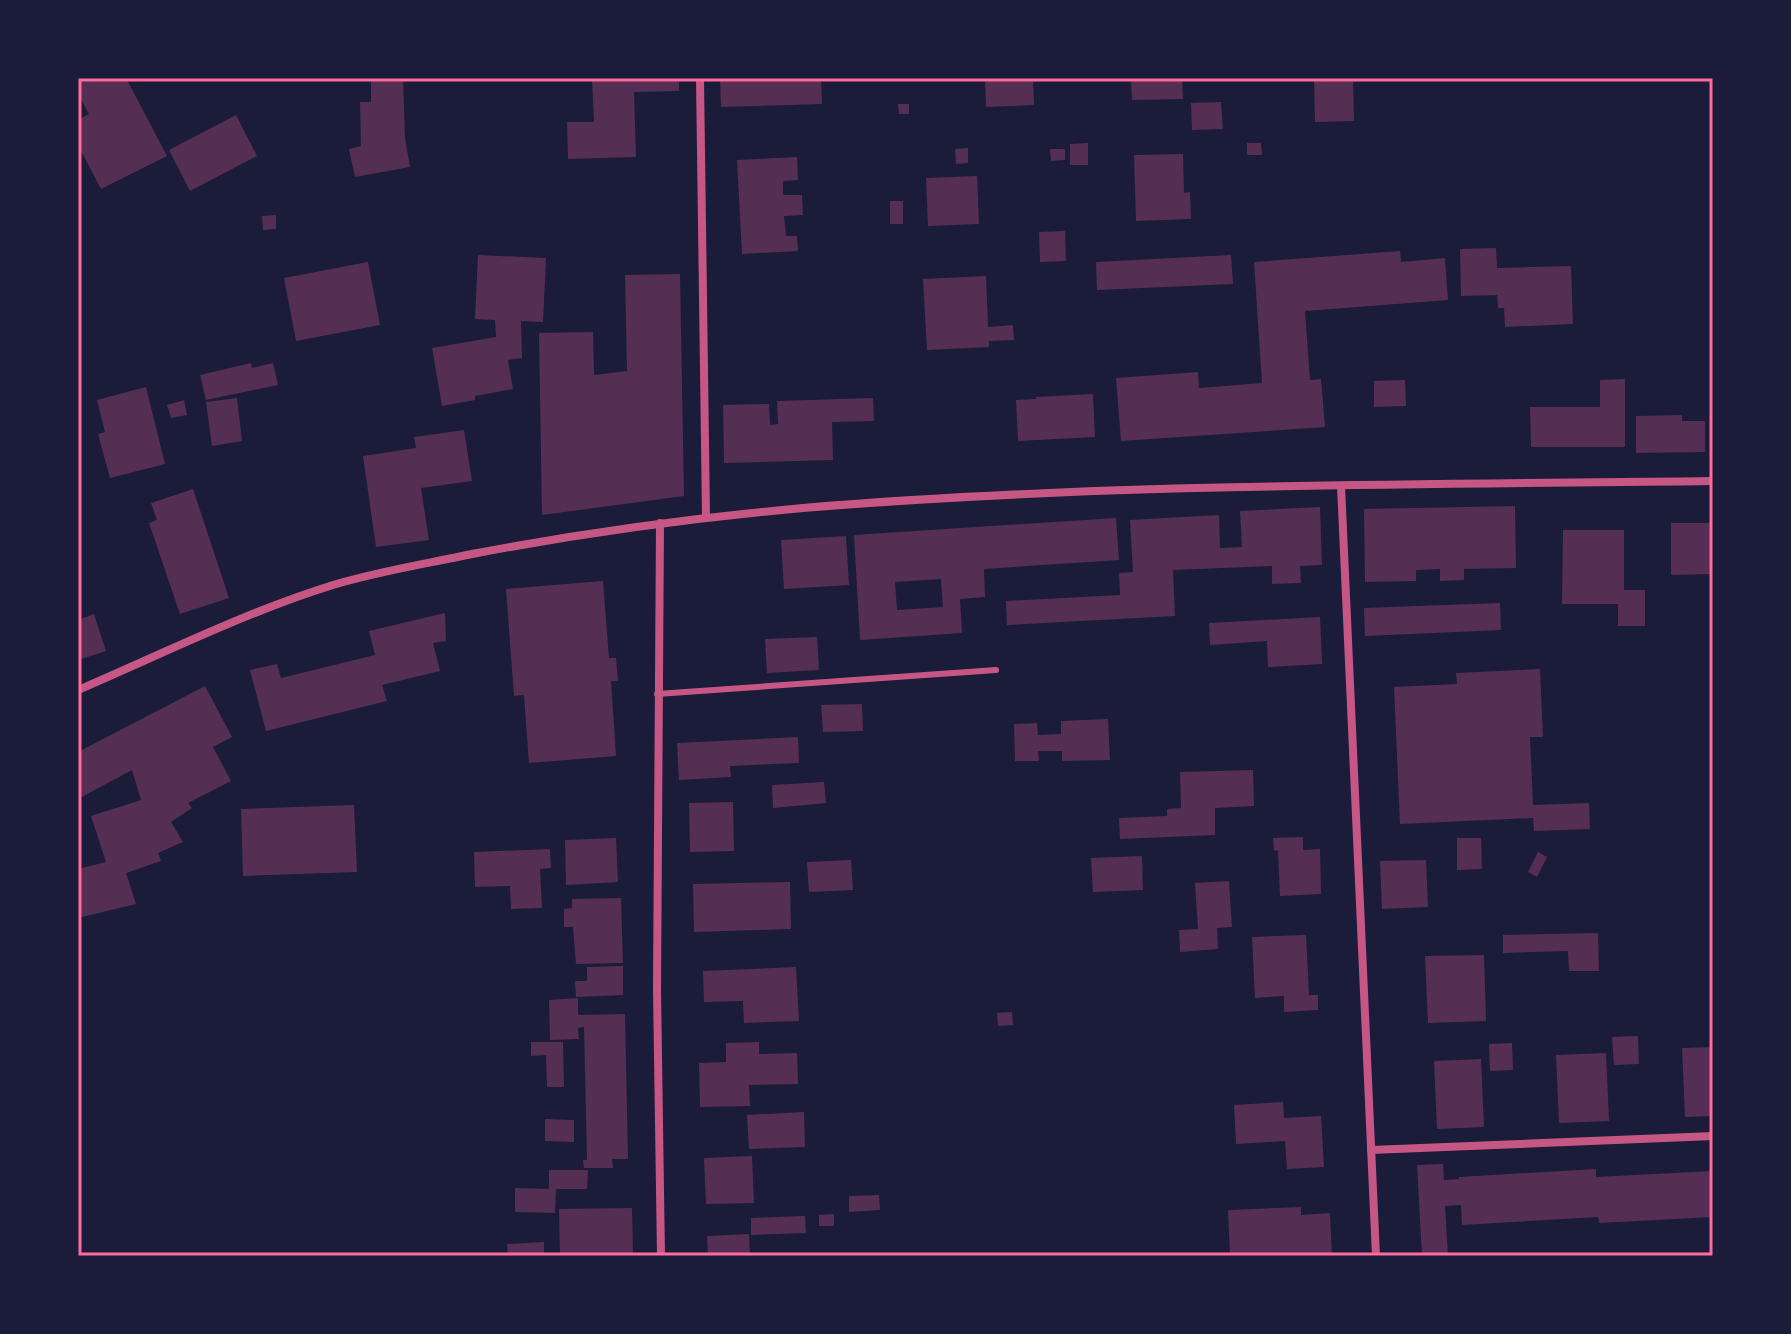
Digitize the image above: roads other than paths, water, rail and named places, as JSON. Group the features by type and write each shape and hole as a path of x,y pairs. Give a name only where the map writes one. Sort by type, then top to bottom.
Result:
{"street":[{"path":"700,78 706,517"},
{"path":"78,690 332,585 538,542 706,517 921,499 1341,486 1713,481"},
{"path":"1341,486 1376,1256"},
{"path":"660,523 657,1082 661,1256"},
{"path":"1371,1150 1713,1136"}],"lane":[{"path":"657,694 996,670"}]}
